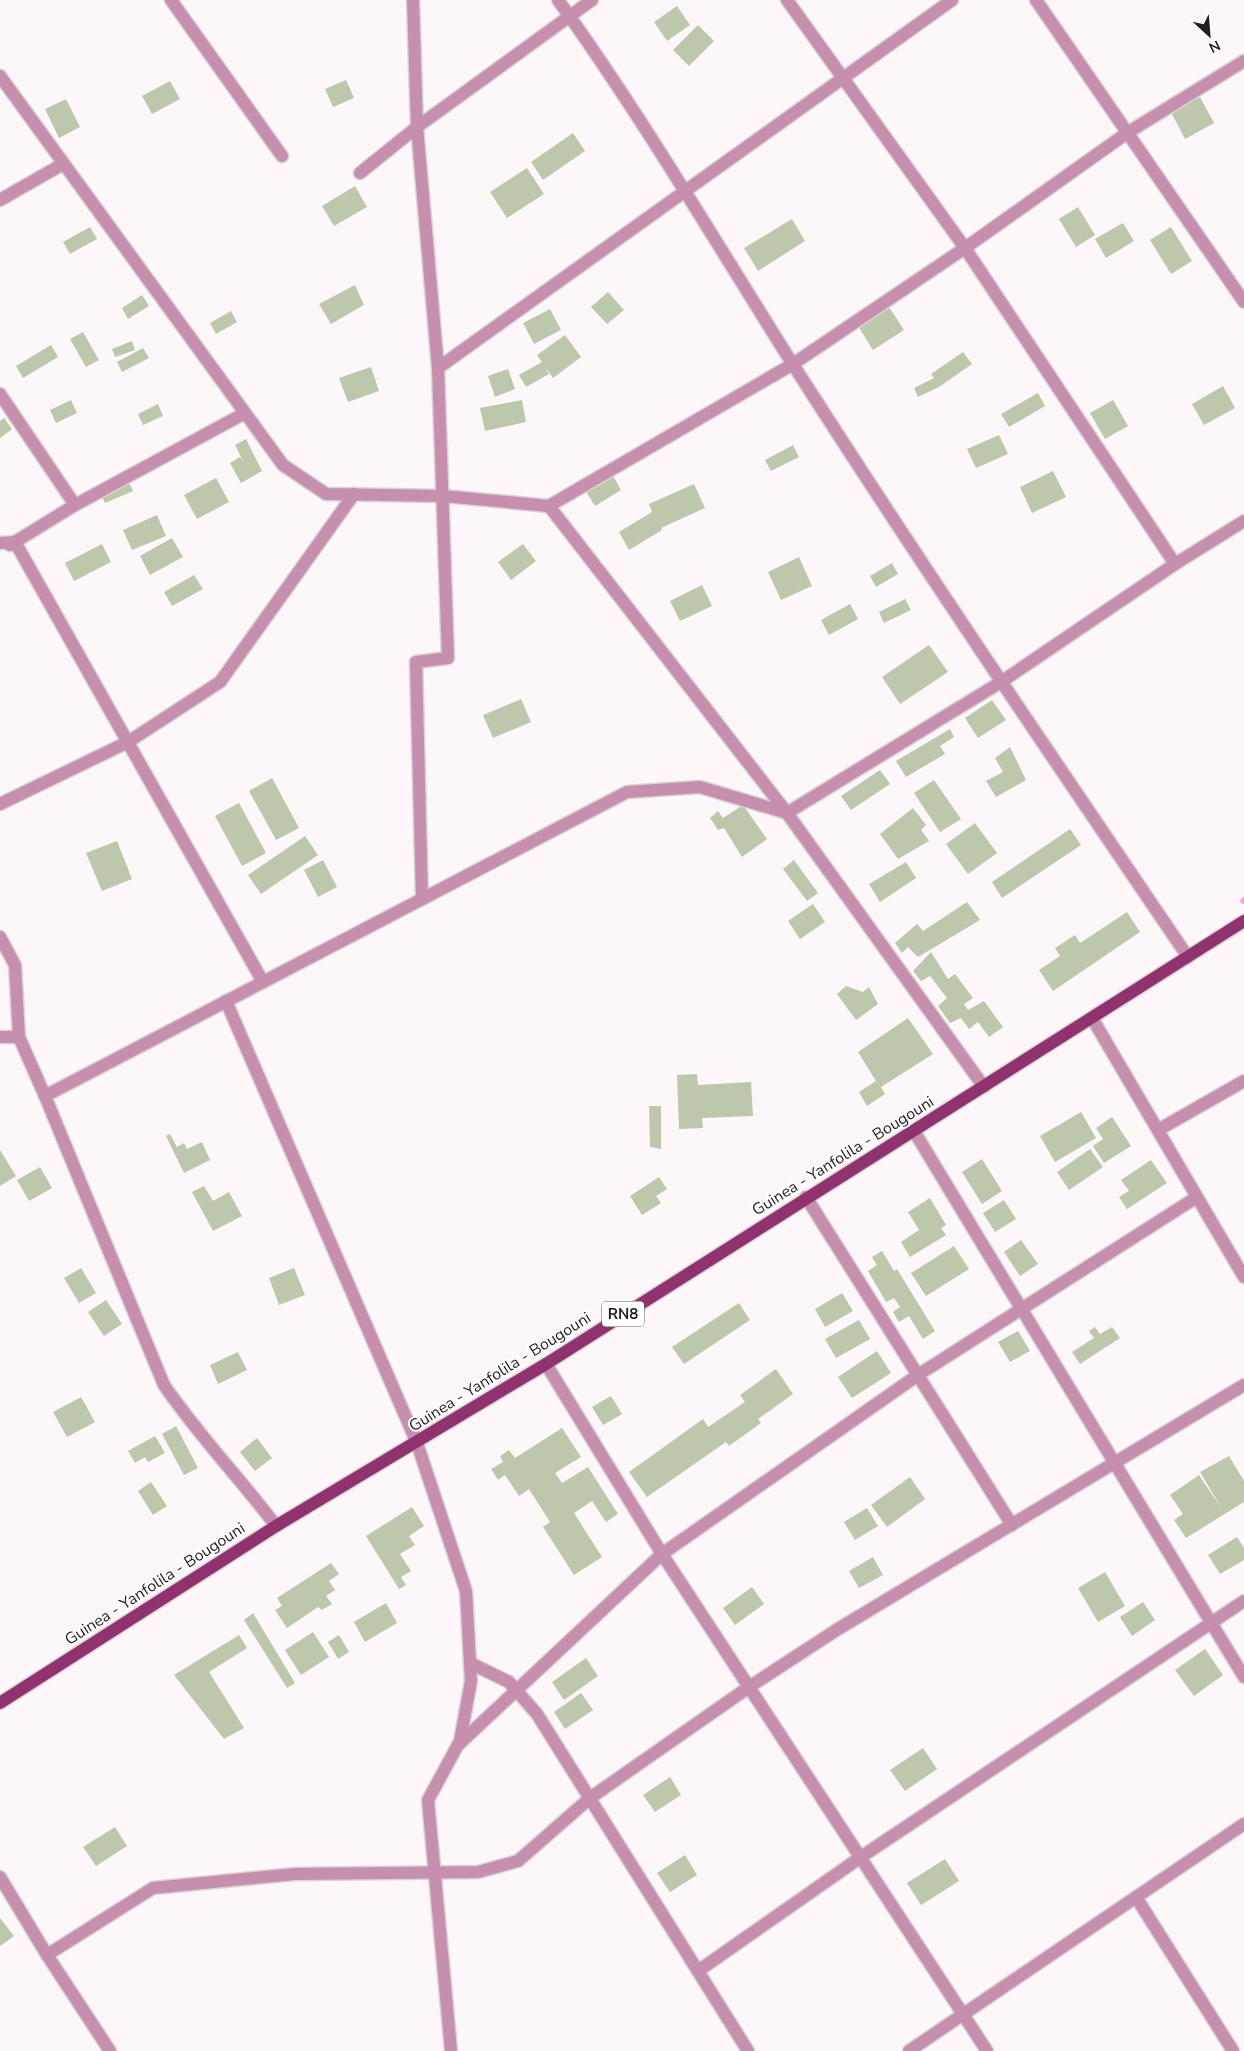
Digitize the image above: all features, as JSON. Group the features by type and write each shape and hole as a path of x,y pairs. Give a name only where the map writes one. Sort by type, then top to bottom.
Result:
{"main road":[{"name":"Guinea - Yanfolila - Bougouni","path":"0,1703 276,1526 546,1364 806,1197 984,1087 1244,921"}],"street":[{"path":"171,0 282,156"},
{"path":"413,0 417,127 438,368 448,658 416,662 422,899"},
{"path":"558,0 685,192 793,364 1000,682 1188,957"},
{"path":"360,173 417,127 592,0"},
{"path":"787,0 964,248 1175,564"},
{"path":"438,368 952,0"},
{"path":"1036,0 1244,302"},
{"path":"0,76 283,465 326,494 443,496 549,506 793,364 964,248 1127,133 1244,61"},
{"path":"0,200 63,164"},
{"path":"0,394 76,505"},
{"path":"0,551 76,505 245,413"},
{"path":"0,804 128,742 220,682 354,494"},
{"path":"549,506 787,813 984,1087"},
{"path":"45,1096 627,792 700,787 787,813 1000,682 1175,564 1244,521"},
{"path":"15,542 263,982"},
{"path":"0,543 15,542"},
{"path":"0,937 15,964 19,1037 164,1385 185,1417 252,1494 276,1526"},
{"path":"226,1001 416,1443 466,1591 471,1681 460,1741 428,1800 451,2051"},
{"path":"1092,1018 1244,1277"},
{"path":"0,1037 19,1037"},
{"path":"1158,1130 1244,1081"},
{"path":"914,1130 1244,1676"},
{"path":"456,1747 662,1554 918,1375 1197,1196"},
{"path":"806,1197 1012,1524"},
{"path":"546,1364 662,1554 987,2051"},
{"path":"47,1955 153,1888 295,1874 478,1872 518,1860 590,1798 749,1687 838,1630 1244,1385"},
{"path":"698,1971 861,1857 1244,1601"},
{"path":"470,1663 509,1682 537,1714 748,2051"},
{"path":"909,2051 1244,1824"},
{"path":"0,1877 47,1955 110,2051"},
{"path":"1136,1897 1233,2051"}],"building":[{"path":"677,6 690,25 667,41 654,22"},
{"path":"698,25 714,41 689,66 673,50"},
{"path":"346,80 354,98 333,107 325,89"},
{"path":"170,81 180,99 152,114 142,96"},
{"path":"1200,97 1214,123 1185,139 1171,112"},
{"path":"66,99 80,127 59,138 45,109"},
{"path":"573,133 585,151 543,180 531,162"},
{"path":"527,168 544,194 507,218 490,192"},
{"path":"355,186 367,207 334,226 322,206"},
{"path":"1078,207 1095,235 1076,247 1059,219"},
{"path":"792,219 805,241 758,271 744,248"},
{"path":"1123,223 1134,241 1106,258 1095,239"},
{"path":"90,227 97,239 70,254 63,242"},
{"path":"1171,227 1192,261 1171,274 1150,240"},
{"path":"355,285 364,305 331,324 319,304"},
{"path":"608,292 624,310 607,324 591,307"},
{"path":"142,295 149,306 128,319 122,308"},
{"path":"889,307 904,330 873,350 858,326"},
{"path":"550,309 561,330 534,344 523,323"},
{"path":"231,311 237,322 216,334 210,323"},
{"path":"83,332 99,360 86,367 70,339"},
{"path":"565,335 581,357 553,378 545,367 549,374 526,387 519,375 542,362 537,355"},
{"path":"132,341 135,350 115,357 112,349"},
{"path":"51,345 58,357 23,378 16,366"},
{"path":"143,348 149,358 122,372 117,362"},
{"path":"963,352 972,364 939,387 918,397 914,388 934,378 931,374"},
{"path":"371,367 379,391 348,402 339,378"},
{"path":"508,369 515,389 495,397 488,376"},
{"path":"1223,386 1235,408 1204,425 1192,404"},
{"path":"1038,393 1045,406 1009,427 1001,414"},
{"path":"71,400 77,413 56,423 50,410"},
{"path":"522,400 526,422 485,431 480,408"},
{"path":"1113,400 1128,426 1105,439 1090,413"},
{"path":"158,404 163,416 143,425 138,414"},
{"path":"4,418 12,429 0,438 0,421"},
{"path":"999,435 1008,454 976,468 967,449"},
{"path":"246,439 262,471 241,483 230,463 240,457 244,463 235,445"},
{"path":"793,445 799,457 771,471 765,460"},
{"path":"1053,471 1066,497 1032,513 1020,487"},
{"path":"612,474 621,490 595,506 585,490"},
{"path":"216,478 229,502 197,519 184,495"},
{"path":"128,481 133,491 105,503 100,493"},
{"path":"694,484 705,508 661,528 662,530 629,550 619,532 652,512 649,504"},
{"path":"157,515 166,536 132,550 123,530"},
{"path":"172,538 183,557 150,575 140,556"},
{"path":"102,544 111,562 74,581 65,563"},
{"path":"523,544 536,561 511,580 498,562"},
{"path":"799,557 812,586 781,600 768,572"},
{"path":"892,563 898,574 876,587 870,576"},
{"path":"194,575 203,589 172,606 164,592"},
{"path":"702,585 712,606 680,621 670,601"},
{"path":"905,599 911,610 884,623 879,612"},
{"path":"850,604 858,619 829,635 821,620"},
{"path":"929,645 948,672 900,704 882,677"},
{"path":"521,699 531,722 493,738 483,715"},
{"path":"992,700 1006,720 978,738 965,718"},
{"path":"950,729 954,737 940,746 945,754 906,777 896,761"},
{"path":"1010,747 1026,780 996,797 986,781 1003,772 995,758"},
{"path":"880,770 890,784 851,810 841,796"},
{"path":"272,778 299,828 276,840 249,791"},
{"path":"934,780 961,819 940,832 914,793"},
{"path":"239,803 266,853 242,866 215,816"},
{"path":"743,805 767,839 742,857 724,828 718,830 710,818 718,811 723,818"},
{"path":"913,808 926,825 921,830 929,841 898,859 880,834"},
{"path":"975,823 997,853 968,874 946,844"},
{"path":"1070,829 1081,845 1002,898 992,882"},
{"path":"305,836 318,855 261,894 248,875"},
{"path":"117,841 132,879 102,891 86,853"},
{"path":"323,860 337,887 318,897 304,870"},
{"path":"794,860 818,893 807,901 783,869"},
{"path":"906,862 916,878 880,902 869,884"},
{"path":"967,902 980,920 918,957 908,947 902,953 895,943 917,924 923,931"},
{"path":"813,904 825,922 800,939 788,921"},
{"path":"1127,912 1140,932 1053,991 1039,970 1060,956 1055,948 1075,935 1080,943"},
{"path":"931,952 948,979 955,974 973,998 964,1004 968,1010 984,1001 1003,1027 989,1037 978,1022 969,1029 961,1018 950,1023 938,1006 947,998 930,976 921,981 913,971"},
{"path":"846,986 863,992 869,987 878,1004 856,1020 837,994"},
{"path":"908,1018 933,1054 881,1087 885,1094 867,1106 859,1092 876,1081 858,1052"},
{"path":"697,1074 698,1085 751,1082 753,1116 702,1118 703,1128 679,1129 677,1075"},
{"path":"649,1106 661,1106 661,1149 650,1147"},
{"path":"1081,1112 1096,1138 1055,1162 1040,1136"},
{"path":"1112,1117 1131,1146 1104,1163 1093,1146 1103,1139 1096,1128"},
{"path":"170,1134 177,1147 184,1143 187,1149 202,1142 210,1160 184,1173 166,1136"},
{"path":"1090,1149 1103,1167 1069,1190 1057,1172"},
{"path":"0,1150 16,1176 0,1186"},
{"path":"982,1159 1002,1191 982,1204 962,1172"},
{"path":"1151,1160 1167,1183 1127,1209 1119,1197 1129,1191 1121,1180"},
{"path":"40,1167 52,1188 29,1201 17,1180"},
{"path":"659,1177 667,1189 656,1196 661,1203 642,1215 630,1196"},
{"path":"204,1186 213,1201 229,1192 242,1216 213,1231 192,1192"},
{"path":"930,1198 946,1225 941,1228 946,1235 910,1257 901,1242 919,1230 908,1212"},
{"path":"1004,1200 1016,1219 995,1232 983,1213"},
{"path":"1021,1240 1038,1264 1020,1276 1004,1252"},
{"path":"954,1246 969,1269 926,1296 911,1273"},
{"path":"882,1251 894,1271 897,1269 935,1331 923,1339 909,1316 899,1322 893,1312 900,1307 894,1298 886,1302 868,1271 877,1265 872,1257"},
{"path":"81,1268 96,1293 79,1303 64,1278"},
{"path":"294,1268 305,1295 279,1305 269,1278"},
{"path":"842,1293 853,1311 825,1327 815,1309"},
{"path":"106,1300 122,1324 104,1336 88,1312"},
{"path":"739,1303 750,1320 684,1364 672,1347"},
{"path":"859,1320 870,1339 836,1358 825,1339"},
{"path":"1095,1327 1100,1334 1112,1327 1120,1338 1080,1364 1072,1352 1094,1338 1089,1331"},
{"path":"1018,1331 1030,1351 1010,1362 998,1342"},
{"path":"877,1351 891,1373 852,1398 838,1377"},
{"path":"238,1352 247,1370 218,1384 210,1365"},
{"path":"776,1369 793,1394 758,1419 761,1423 729,1446 726,1442 647,1497 629,1472 703,1419 708,1427 745,1402 740,1395"},
{"path":"611,1396 622,1414 603,1425 592,1407"},
{"path":"81,1397 95,1422 67,1437 53,1412"},
{"path":"176,1426 198,1468 184,1475 162,1434"},
{"path":"562,1428 581,1457 555,1473 562,1483 588,1467 618,1514 606,1522 592,1501 574,1513 602,1557 574,1575 543,1527 550,1522 529,1489 519,1496 505,1475 498,1480 491,1469 503,1462 500,1456 509,1450 515,1458"},
{"path":"155,1436 165,1453 148,1462 145,1457 135,1463 128,1451"},
{"path":"257,1438 272,1458 255,1471 240,1452"},
{"path":"1229,1456 1244,1481 1244,1502 1186,1538 1174,1520 1183,1514 1170,1495 1199,1475 1222,1509 1200,1472"},
{"path":"910,1477 925,1499 887,1527 871,1505"},
{"path":"151,1482 167,1506 153,1515 138,1491"},
{"path":"412,1507 424,1526 409,1536 415,1545 400,1554 411,1571 401,1577 406,1585 399,1589 366,1536"},
{"path":"867,1508 878,1526 855,1540 844,1522"},
{"path":"1237,1537 1244,1548 1244,1560 1220,1574 1208,1555"},
{"path":"873,1557 883,1575 859,1588 849,1571"},
{"path":"331,1563 339,1574 329,1581 335,1590 326,1596 332,1604 322,1610 318,1607 287,1628 275,1610 282,1606 277,1598"},
{"path":"1105,1572 1125,1606 1098,1622 1078,1588"},
{"path":"752,1587 764,1604 735,1625 723,1608"},
{"path":"1143,1602 1155,1620 1132,1636 1120,1617"},
{"path":"386,1603 397,1623 365,1642 354,1622"},
{"path":"253,1613 295,1683 287,1688 244,1620"},
{"path":"313,1632 329,1657 301,1675 285,1650"},
{"path":"239,1635 247,1648 209,1672 244,1728 224,1739 174,1675"},
{"path":"339,1635 349,1652 338,1659 328,1642"},
{"path":"1205,1649 1223,1675 1194,1696 1175,1670"},
{"path":"586,1658 598,1676 564,1700 552,1682"},
{"path":"581,1693 593,1710 565,1729 554,1712"},
{"path":"923,1748 937,1769 905,1791 890,1770"},
{"path":"670,1777 681,1795 655,1812 643,1795"},
{"path":"115,1827 127,1846 96,1866 83,1847"},
{"path":"685,1855 697,1875 670,1892 657,1873"},
{"path":"945,1859 959,1881 921,1905 907,1883"},
{"path":"0,1918 14,1936 0,1946"}]}
